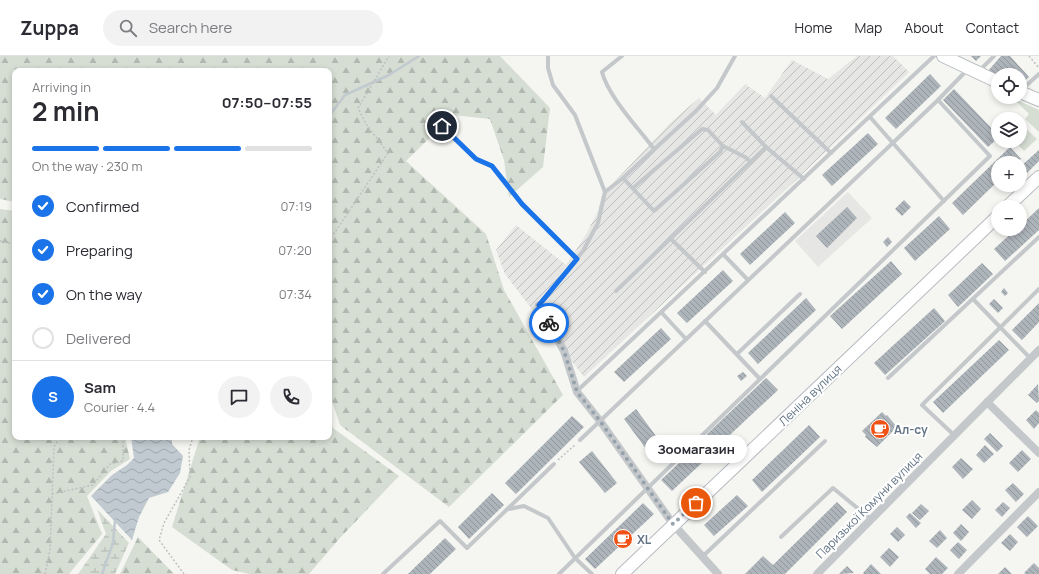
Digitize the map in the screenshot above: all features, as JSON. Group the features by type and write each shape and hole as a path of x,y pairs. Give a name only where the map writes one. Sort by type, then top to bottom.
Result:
{"main road":[{"path":"943,56 991,79"},
{"path":"1027,94 1039,100"},
{"path":"1014,200 1039,177"},
{"name":"Леніна вулиця","path":"622,574 991,223"}],"street":[{"path":"539,305 564,351 577,392 600,421 673,524 718,574"},
{"name":"Паризької Комуни вулиця","path":"817,574 873,520 954,435 1039,350"},
{"path":"987,402 1039,453"},
{"path":"958,574 1039,492"}],"lane":[{"path":"539,305 584,251 598,223 605,192 576,115 553,85 548,68 548,56"},
{"path":"622,56 602,72 604,81 654,149"},
{"path":"605,192 623,178 717,88 735,56"},
{"path":"577,392 934,56"},
{"path":"580,440 938,100 994,56"},
{"path":"1027,85 1039,74"},
{"path":"772,96 831,153"},
{"path":"559,574 990,156 938,100"},
{"path":"870,117 944,201"},
{"path":"742,122 766,147 804,180"},
{"path":"442,126 476,159 492,166 522,204 577,259"},
{"path":"633,188 702,129 708,130 723,146 745,157 751,162"},
{"path":"623,178 654,211 720,152 723,146"},
{"path":"616,291 766,147"},
{"path":"671,238 705,272"},
{"path":"888,378 1039,238"},
{"path":"724,254 748,280"},
{"path":"954,435 922,405 1039,289"},
{"path":"737,354 800,294"},
{"path":"973,299 1031,358"},
{"path":"662,313 686,339"},
{"path":"705,321 760,379"},
{"path":"702,557 825,441"},
{"path":"383,574 440,521 467,548 554,464"},
{"path":"781,537 833,488 873,520"},
{"path":"508,509 524,506 548,518 576,558 592,574"}],"path":[{"path":"332,237 388,153 366,124 358,108 389,56"},
{"path":"1029,56 1039,68"},
{"path":"0,241 12,243"},
{"path":"45,574 50,550 54,446 58,440"},
{"path":"52,494 93,485 110,464 123,461 121,440"},
{"path":"184,574 159,540 164,523 190,477 189,450 192,440"},
{"path":"554,464 580,440"}],"shaded area":[{"path":"857,56 893,56 909,72 795,181 584,377 505,274 496,250 516,225 566,265 584,238 598,211 602,195 670,123 699,98 716,115 745,84 765,98 792,60 828,79"},
{"path":"848,192 872,218 818,267 795,241"}],"green space":[{"path":"0,56 500,56 550,108 543,167 509,197 504,160 490,119 453,115 406,161 486,234 504,290 563,395 449,507 340,425 332,401 332,68 12,68 12,201 0,199"},
{"path":"1019,104 1026,104 1039,110 1039,132 1027,121 1027,116 1029,114"},
{"path":"1027,130 1037,139 1024,151 1021,148 1027,148"},
{"path":"0,209 12,211 12,440 126,440 130,459 111,471 87,496 102,534 69,574 0,574"},
{"path":"332,426 399,476 339,539 309,574 250,574 232,570 172,527 199,440 332,440"},
{"path":"97,509 129,543 115,574 78,574 106,534"},
{"path":"138,537 174,574 120,574"}],"water":[{"path":"131,440 172,440 172,444 183,456 180,473 168,492 149,498 139,517 132,540 91,496 112,475 127,465 134,458"}],"building":[{"path":"971,56 981,56 976,61"},
{"path":"1001,56 1010,56 1021,68 991,68 991,73 988,71"},
{"path":"930,74 941,86 896,129 885,118"},
{"path":"954,89 991,128 991,144 988,147 943,100"},
{"path":"868,133 878,144 832,186 822,175"},
{"path":"1009,148 1011,148 1018,156 1001,156"},
{"path":"1039,150 1039,161 1027,173 1027,161"},
{"path":"991,165 991,188 963,215 952,203"},
{"path":"904,200 911,207 902,216 895,209"},
{"path":"847,207 857,218 827,248 816,236"},
{"path":"1039,208 1039,230 1005,261 994,249 1008,236 1027,236 1027,219"},
{"path":"785,212 795,223 750,265 740,254"},
{"path":"939,216 950,229 915,261 904,248"},
{"path":"888,237 892,242 887,247 883,242"},
{"path":"891,261 902,274 842,329 830,316"},
{"path":"982,263 993,274 958,307 948,295"},
{"path":"723,270 733,281 687,323 677,313"},
{"path":"1004,288 1008,293 1005,296 1001,292"},
{"path":"806,298 816,310 758,364 748,353"},
{"path":"994,299 1003,308 998,313 989,304"},
{"path":"1039,303 1039,322 1022,340 1012,330"},
{"path":"934,308 945,321 885,375 874,363"},
{"path":"661,328 671,339 624,382 614,372"},
{"path":"999,340 1009,350 943,413 933,402"},
{"path":"743,372 747,376 741,381 737,376"},
{"path":"766,378 778,390 718,446 707,434"},
{"path":"1038,384 1039,401 1037,403 1028,395"},
{"path":"636,409 665,448 652,457 624,419"},
{"path":"1036,410 1039,413 1039,423 1034,429 1026,420"},
{"name":"Ал-су","path":"882,412 886,416 887,415 897,427 877,447 865,437 866,435 862,431"},
{"path":"572,416 584,427 516,494 505,483"},
{"path":"809,425 820,437 762,492 752,480"},
{"path":"990,433 1003,446 997,452 984,439"},
{"path":"985,445 994,454 984,463 976,455"},
{"path":"694,449 705,460 672,491 661,480"},
{"path":"1022,450 1031,459 1018,472 1009,463"},
{"path":"592,451 617,483 605,493 579,462"},
{"path":"961,458 973,469 963,479 952,467"},
{"path":"1013,483 1024,494 1016,502 1005,490"},
{"path":"492,493 504,505 469,539 458,527"},
{"path":"737,495 748,506 714,536 704,525"},
{"path":"972,500 981,509 972,519 962,510"},
{"path":"837,502 847,512 785,574 745,574 763,556 773,565"},
{"path":"1003,502 1010,508 1002,517 995,510"},
{"path":"643,503 654,514 595,569 585,559"},
{"path":"921,504 929,511 920,520 912,513"},
{"path":"910,513 921,523 916,528 906,517"},
{"path":"1028,516 1038,526 1027,537 1017,527"},
{"path":"961,524 969,532 961,541 953,533"},
{"path":"897,527 905,535 898,542 890,534"},
{"path":"940,530 947,538 937,548 929,541"},
{"path":"1010,534 1018,542 1010,551 1001,543"},
{"path":"445,538 456,549 430,574 408,574"},
{"path":"958,542 967,550 959,559 950,550"},
{"path":"889,548 899,557 890,567 880,557"},
{"path":"936,557 948,568 942,574 930,574 925,569"},
{"path":"1034,563 1039,568 1039,574 1024,573"},
{"path":"871,564 881,574 863,573"},
{"path":"847,566 854,573 839,574"},
{"path":"1005,567 1012,574 998,574"}],"waterway":[{"path":"332,112 345,95 389,75 419,56"},
{"path":"102,574 113,543 115,520"}],"way so far":[{"path":"549,323 564,351 577,392 600,421 673,524 696,503"}],"place":[{"name":"Ал-су","path":"880,429"},
{"name":"Зоомагазин","path":"696,503"},
{"name":"XL","path":"623,539"}],"route":[{"path":"442,126 476,159 492,166 522,204 577,259 539,305 549,323"}]}
